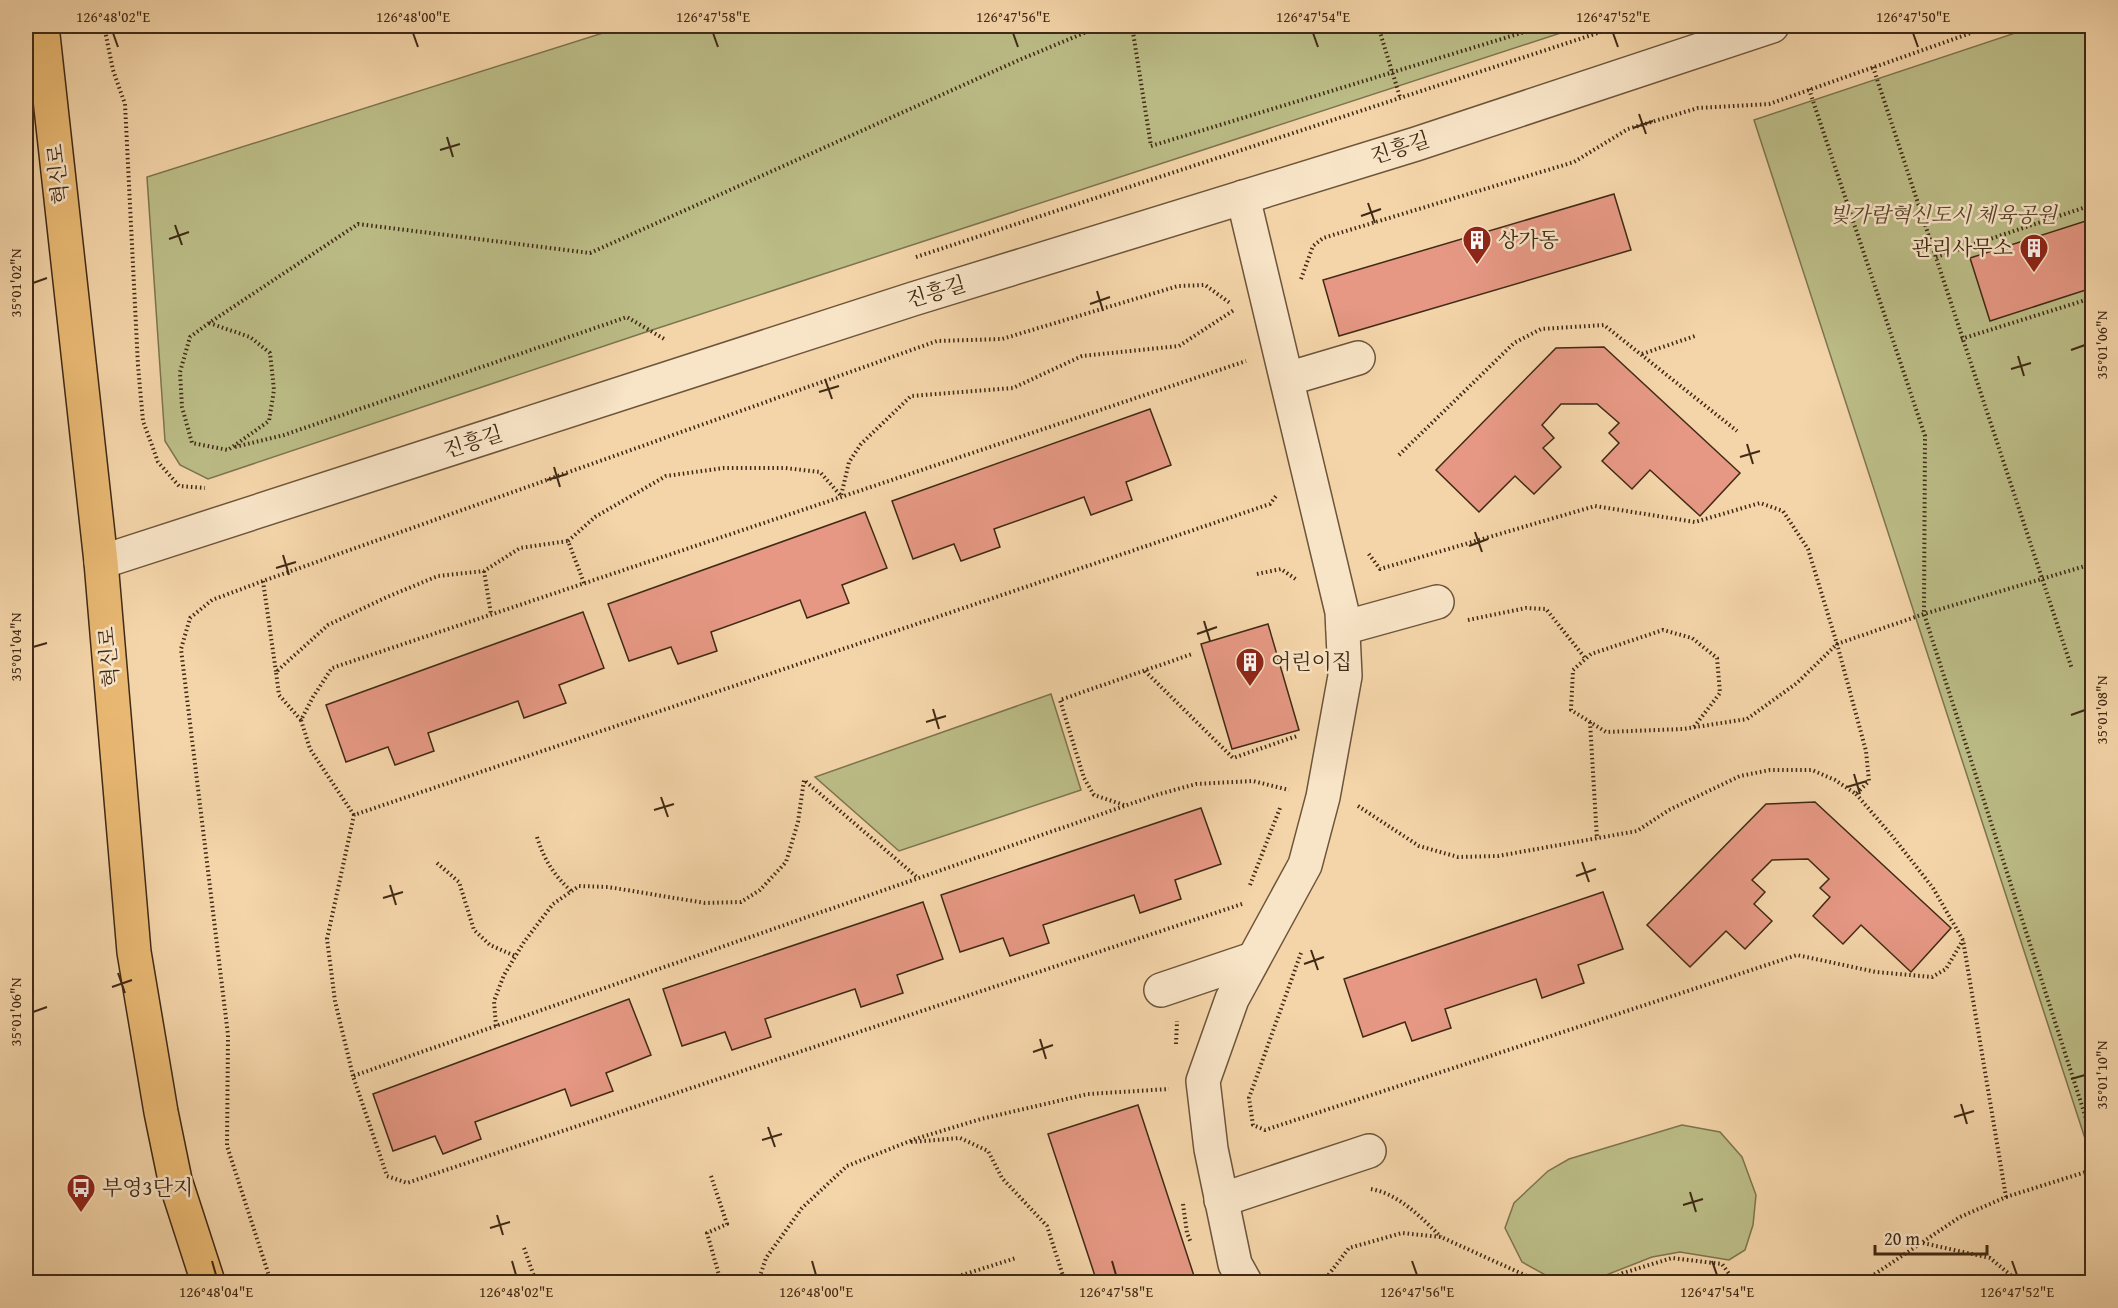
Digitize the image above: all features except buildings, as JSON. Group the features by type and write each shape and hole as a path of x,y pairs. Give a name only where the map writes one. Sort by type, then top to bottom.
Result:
{"main road":[{"name":"혁신로","path":"42,26 101,562 134,952 175,1180 208,1282"}],"street":[{"name":"진흥길","path":"101,562 913,299 1416,144 1772,26"},
{"path":"1243,197 1342,612 1346,676 1323,797 1305,865 1232,999 1203,1081 1211,1149 1221,1200 1235,1264 1245,1282"},
{"path":"1287,379 1358,358"},
{"path":"1343,628 1447,613"},
{"path":"1161,990 1253,959"},
{"path":"1221,1200 1369,1151"}],"path":[{"path":"104,26 113,70 125,104 143,421 158,462 180,486 208,489"},
{"path":"666,340 627,317 284,435 228,450 192,443 182,407 180,372 190,337 358,224 590,253 1019,60 1101,26"},
{"path":"1132,26 1150,146 1544,26"},
{"path":"1378,26 1400,97"},
{"path":"914,258 1619,26"},
{"path":"1300,282 1313,246 1323,238 1574,162 1628,129 1698,108 1769,104 1991,26"},
{"path":"1873,67 1961,339 2072,669"},
{"path":"1809,89 1925,436 1924,614 2092,1137"},
{"path":"1936,257 2092,205"},
{"path":"271,1282 227,1146 228,1035 181,649 190,618 212,600 263,581 937,341 1002,339 1178,286 1206,285"},
{"path":"1961,339 2092,298"},
{"path":"841,496 849,462 861,444 911,396 1013,388 1082,357 1179,346 1237,308"},
{"path":"209,323 250,337 270,353 274,390 269,421 231,448"},
{"path":"1399,455 1514,344 1541,329 1604,325 1737,431"},
{"path":"654,344 677,336"},
{"path":"1641,355 1695,336"},
{"path":"302,720 313,697 332,668 1246,360 1249,370"},
{"path":"276,672 328,625 438,576 484,571 520,548 568,541 595,517 666,476 724,468 785,468 820,472 841,496"},
{"path":"354,815 1270,504 1282,488"},
{"path":"1366,546 1369,557 1380,569 1595,506 1695,522 1760,503 1784,511 1808,549 1866,751 1869,781 1856,794"},
{"path":"568,541 584,583"},
{"path":"1694,728 1720,693 1717,658 1692,638 1663,630 1591,654 1573,670 1571,710 1606,732 1694,728 1747,719 1797,684 1837,644 1924,614 2092,564"},
{"path":"484,571 490,614"},
{"path":"263,581 279,695 302,720 310,749 354,815 327,939 335,1001 353,1077 387,1176 407,1183 1243,904"},
{"path":"1447,613 1526,608 1546,609 1586,658"},
{"path":"1125,805 1094,795 1084,777 1060,700 1192,654"},
{"path":"1145,671 1233,758 1305,734"},
{"path":"1590,722 1597,839"},
{"path":"353,1077 1125,805 1196,784 1253,782 1355,804 1419,846 1458,857 1498,856 1637,831 1669,810 1740,776 1770,770 1812,770 1835,780 1856,794 1933,888 1963,940 2006,1197"},
{"path":"496,1026 494,1001 504,975 553,904 579,886 608,887 705,903 741,902 760,890 786,862 798,822 804,780 918,878"},
{"path":"537,837 544,858 558,879 571,891"},
{"path":"437,863 459,882 474,930 490,945 515,956"},
{"path":"1304,945 1249,1098 1253,1125 1265,1130 1797,955 1876,972 1932,976 1946,969 1963,940"},
{"path":"758,1282 766,1258 802,1208 847,1166 906,1143 981,1119 1088,1094 1176,1089"},
{"path":"906,1143 960,1138 988,1150 1002,1178 1047,1226 1065,1282"},
{"path":"1863,1282 1960,1217 2006,1197 2092,1170"},
{"path":"711,1176 727,1224 707,1233 720,1282"},
{"path":"1360,1188 1381,1191 1418,1213 1441,1237"},
{"path":"1323,1282 1349,1248 1402,1233 1441,1237 1540,1282"},
{"path":"1922,1243 1990,1258 2019,1282"},
{"path":"524,1248 536,1282"},
{"path":"940,1282 1016,1258"},
{"path":"1606,1282 1623,1273 1672,1258 1722,1264 1735,1282"}],"green space":[{"path":"625,26 1582,26 643,333 208,479 180,465 165,441 147,177"},
{"name":"빛가람혁신도시 체육공원","path":"2036,26 2092,26 2092,1160 1754,120"},
{"path":"1051,694 1081,790 899,851 815,777"},
{"path":"1682,1125 1720,1132 1742,1157 1756,1195 1753,1225 1745,1250 1729,1260 1680,1252 1652,1257 1596,1279 1558,1282 1522,1262 1505,1228 1514,1203 1548,1171 1569,1159"}],"place":[{"name":"상가동","path":"1477,266"},
{"name":"관리사무소","path":"2034,274"},
{"name":"어린이집","path":"1250,688"},
{"name":"부영3단지","path":"81,1214"}]}
